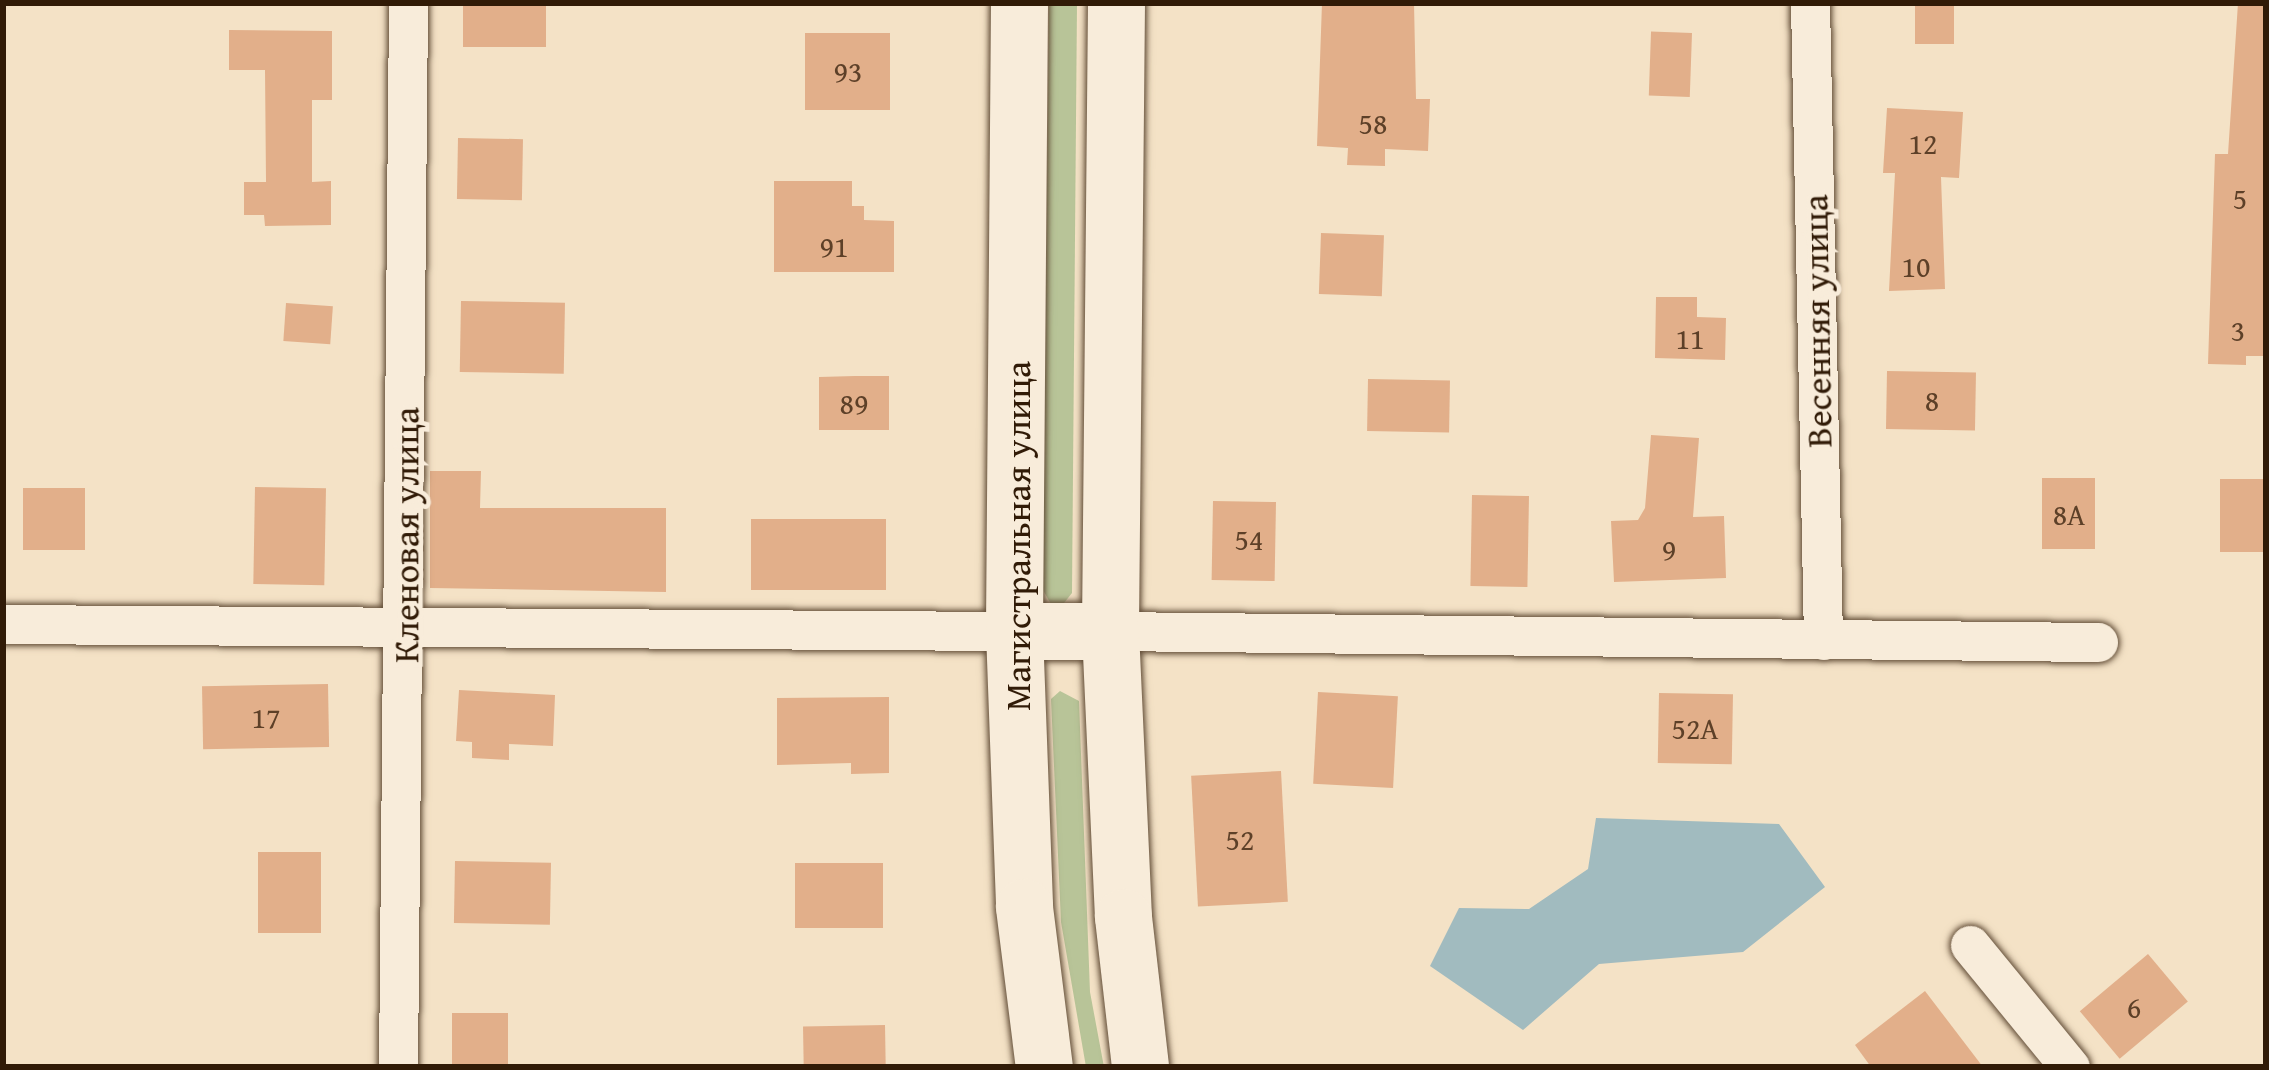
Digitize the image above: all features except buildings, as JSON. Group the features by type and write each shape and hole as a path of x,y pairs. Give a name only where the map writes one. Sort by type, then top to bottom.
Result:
{"main road":[{"name":"Магистральная улица","path":"1019,3 1015,631 1024,908 1044,1067"},
{"path":"1116,3 1110,631 1123,917 1140,1067"},
{"path":"1015,631 1110,631"}],"street":[{"name":"Кленовая улица","path":"398,1067 408,3"},
{"name":"Весенняя улица","path":"1810,3 1823,640"},
{"path":"3,624 405,623 1015,631"},
{"path":"1110,631 2098,642"},
{"path":"1970,946 2070,1067"}],"green space":[{"path":"1049,3 1077,3 1072,593 1056,613 1043,590"},
{"path":"1060,691 1079,701 1090,992 1104,1067 1086,1067 1061,922 1051,699"}],"water":[{"path":"1596,818 1779,824 1825,887 1743,952 1599,964 1523,1030 1430,966 1459,908 1529,909 1588,869"}]}
